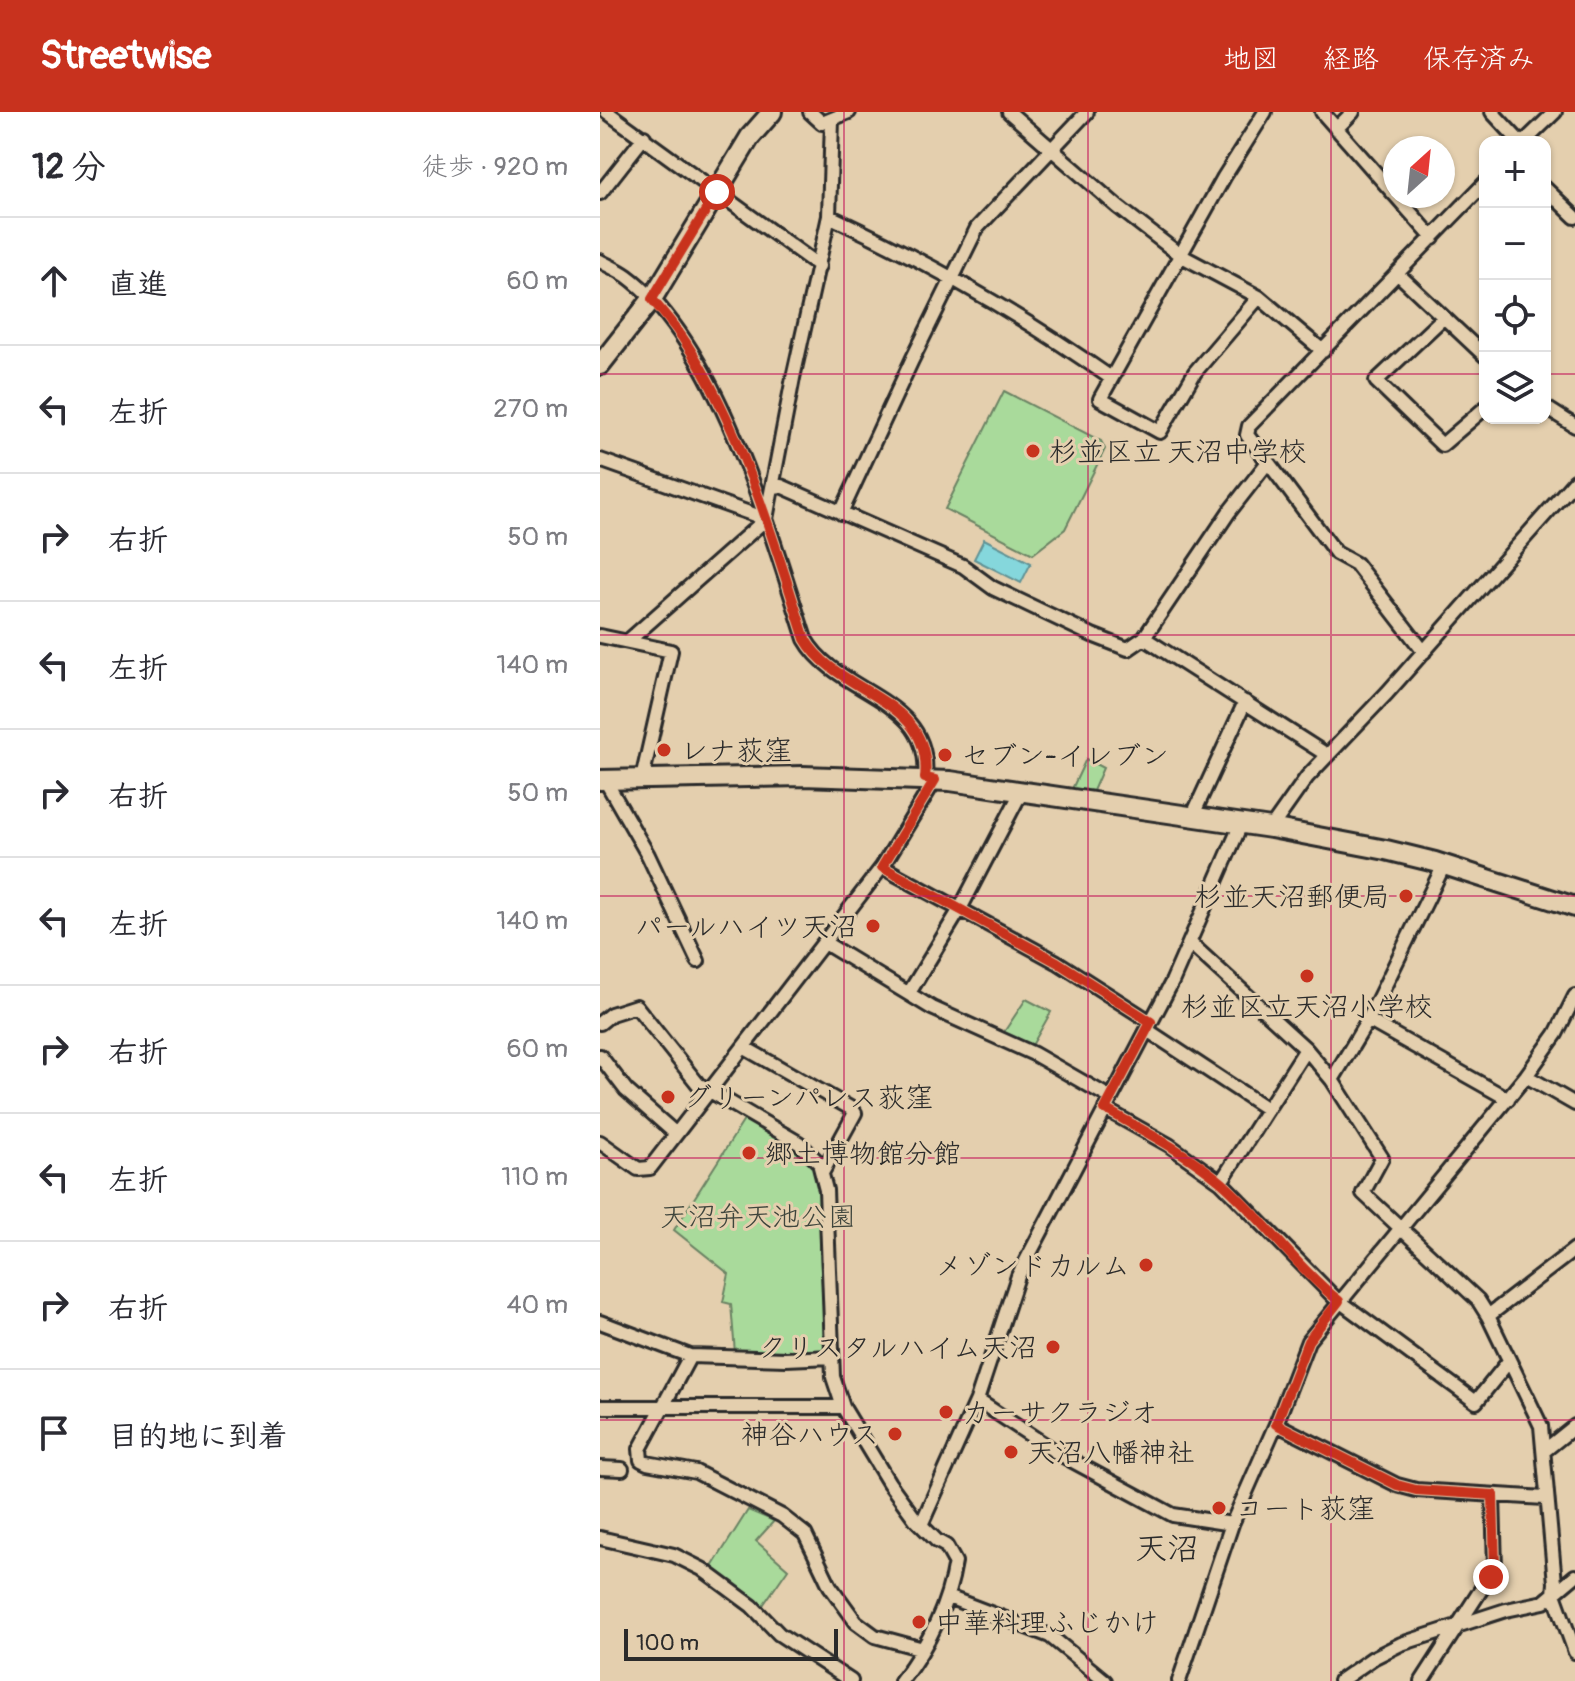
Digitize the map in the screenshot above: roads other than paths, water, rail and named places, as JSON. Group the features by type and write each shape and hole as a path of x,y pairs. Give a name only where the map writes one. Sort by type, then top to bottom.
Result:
{"street":[{"path":"607,112 819,266"},
{"path":"600,365 652,299 750,137 772,112"},
{"path":"810,112 827,121"},
{"path":"827,121 849,112"},
{"path":"1009,112 1118,207 1180,255 1259,297 1323,351"},
{"path":"841,513 977,228 1087,112"},
{"path":"1259,297 1195,372 1160,432 1100,399 1180,255 1265,112"},
{"path":"1322,112 1383,182"},
{"path":"1336,129 1353,112"},
{"path":"1492,112 1516,136"},
{"path":"1529,136 1555,112"},
{"path":"628,641 766,519 829,216 827,121"},
{"path":"600,193 644,137"},
{"path":"1424,652 1356,564 1336,553 1247,435 1249,426 1479,189"},
{"path":"1551,194 1575,217"},
{"path":"1406,208 1433,238"},
{"path":"829,216 952,277 1111,378"},
{"path":"600,261 627,276 652,299 685,341 702,372 730,428 766,519 811,649 909,721 922,745 930,779 882,867 650,1168 638,1169 600,1142"},
{"path":"1398,274 1481,352"},
{"path":"1443,318 1376,381 1442,445 1479,413"},
{"path":"1551,411 1575,426"},
{"path":"600,460 766,519"},
{"path":"774,487 781,486 963,566 993,588 1128,649 1144,638 1229,512 1268,462"},
{"path":"1271,828 1307,777 1424,652 1575,481"},
{"path":"600,636 671,651 642,779"},
{"path":"1144,638 1327,755"},
{"path":"1192,817 1245,702"},
{"path":"602,780 803,776 930,779 1025,791 1271,828 1386,850 1575,907"},
{"path":"602,780 648,855 698,961"},
{"path":"909,993 960,909 1017,800 1025,791"},
{"path":"921,1525 977,1400 1018,1276 1191,944 1241,824"},
{"path":"1332,1080 1368,1020 1444,865"},
{"path":"882,867 1057,962 1267,1109"},
{"path":"825,943 932,1008 1034,1054 1169,1145 1221,1182 1339,1301 1476,1402 1509,1361"},
{"path":"1191,944 1306,1049 1332,1080 1382,1158 1363,1193 1478,1300 1488,1316 1541,1426 1554,1594 1575,1652"},
{"path":"1179,1681 1232,1524 1308,1341 1526,1076 1556,1034 1575,996"},
{"path":"600,1023 611,1014 636,1006 698,1084 799,1143 819,1163 826,1190 833,1377 843,1407 889,1483 921,1525 946,1546 955,1562 948,1597 923,1649 901,1681"},
{"path":"1368,1020 1508,1099"},
{"path":"745,1048 855,1113 822,1173"},
{"path":"1221,1182 1306,1049"},
{"path":"600,1056 626,1090 676,1134"},
{"path":"1526,1076 1575,1104"},
{"path":"1488,1316 1575,1250"},
{"path":"600,1322 690,1356 832,1357"},
{"path":"690,1356 640,1449 641,1460 696,1472 782,1516 805,1534 830,1586 856,1622 875,1636 923,1649"},
{"path":"977,1400 1056,1452 1173,1515 1232,1524"},
{"path":"600,1407 843,1407"},
{"path":"1276,1424 1397,1485 1416,1490 1545,1498"},
{"path":"1544,1451 1575,1426"},
{"path":"600,1468 622,1469"},
{"path":"1422,1681 1495,1568 1493,1495"},
{"path":"600,1538 674,1555 702,1569 752,1606 779,1634 851,1681"},
{"path":"1340,1681 1373,1658 1401,1644 1459,1624 1544,1602 1575,1576"},
{"path":"948,1597 1050,1636 1105,1681"}],"water":[{"path":"984,539 1031,563 1021,583 974,559"}],"place":[{"name":"杉並区立 天沼中学校","path":"1033,451"},
{"name":"レナ荻窪","path":"664,750"},
{"name":"セブン-イレブン","path":"945,755"},
{"name":"杉並天沼郵便局","path":"1406,896"},
{"name":"パールハイツ天沼","path":"873,926"},
{"name":"杉並区立天沼小学校","path":"1307,976"},
{"name":"グリーンパレス荻窪","path":"668,1097"},
{"name":"郷土博物館分館","path":"749,1153"},
{"name":"メゾンドカルム","path":"1146,1265"},
{"name":"クリスタルハイム天沼","path":"1053,1347"},
{"name":"カーサクラジオ","path":"946,1412"},
{"name":"神谷ハウス","path":"895,1434"},
{"name":"天沼八幡神社","path":"1011,1452"},
{"name":"コート荻窪","path":"1219,1508"},
{"name":"中華料理ふじかけ","path":"919,1622"}],"district":[{"name":"天沼","path":"1167,1548"}],"park label":[{"name":"天沼弁天池公園","path":"758,1216"}]}
